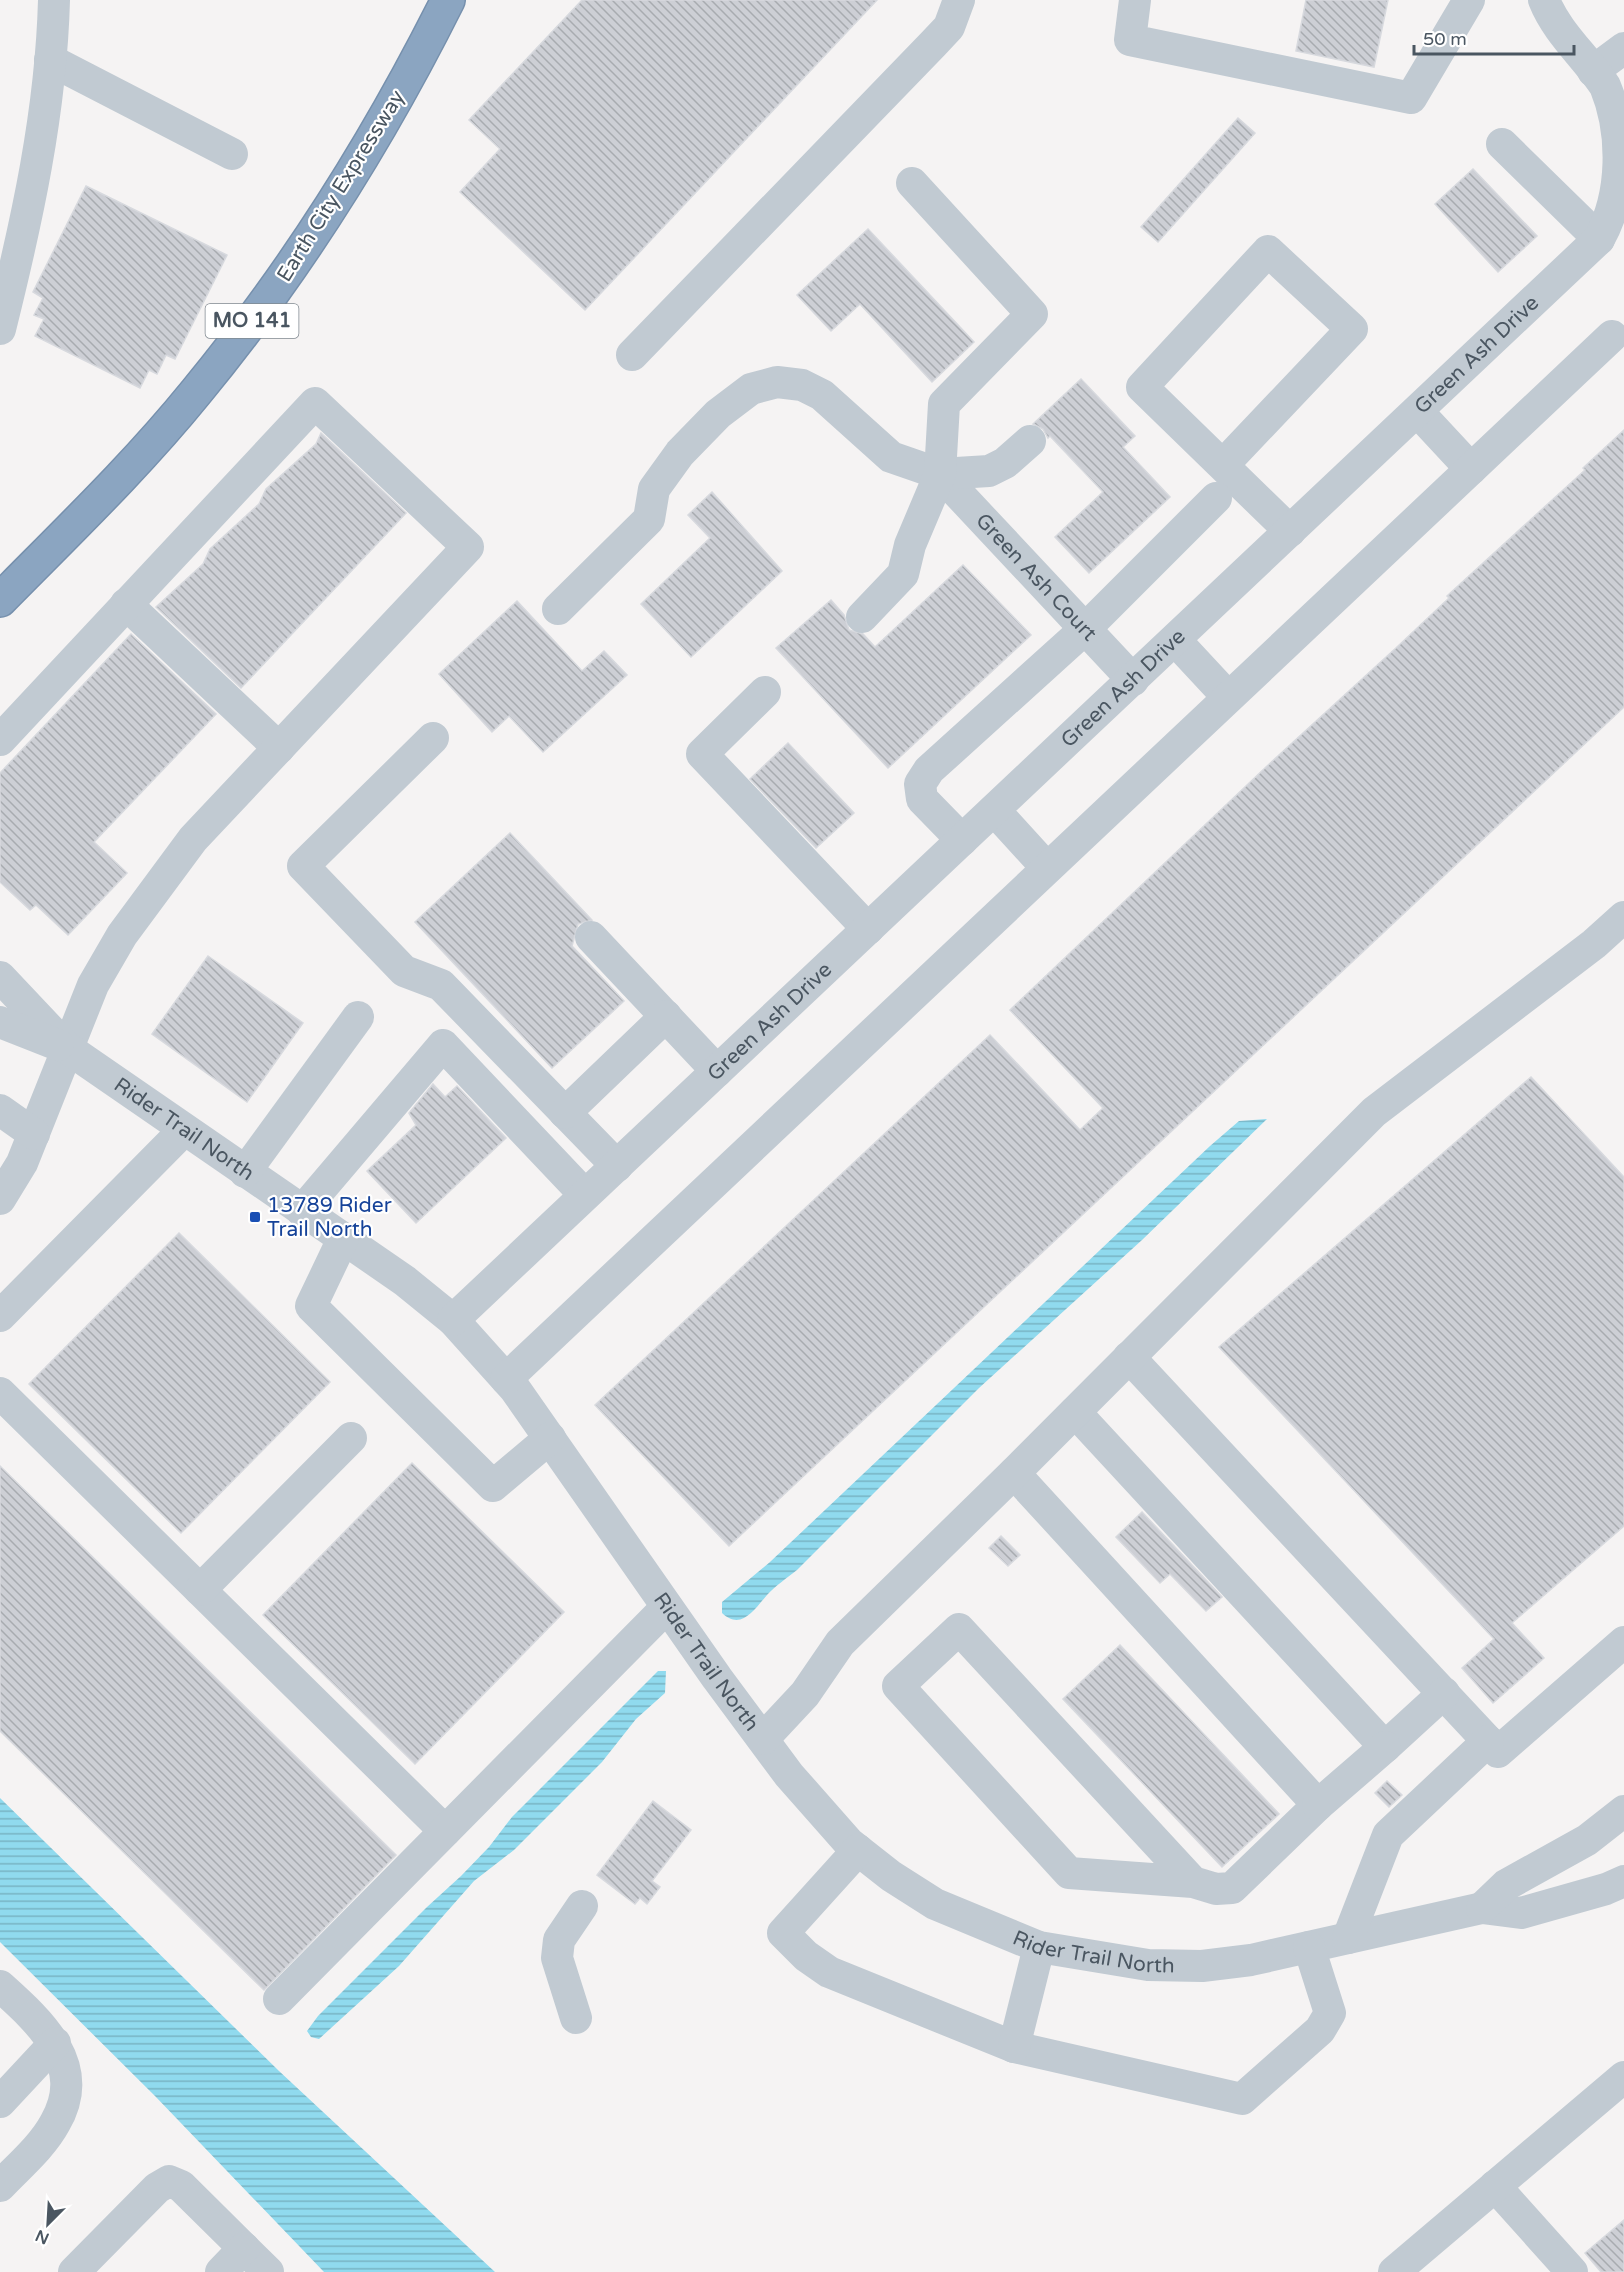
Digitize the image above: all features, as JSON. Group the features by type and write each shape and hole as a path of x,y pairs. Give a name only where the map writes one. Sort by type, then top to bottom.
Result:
{"highway":[{"name":"Earth City Expressway","path":"0,600 143,453 244,333 303,251 375,138 448,0"}],"street":[{"path":"0,329 28,208 50,60 54,0"},
{"path":"632,355 949,27 959,0"},
{"path":"1135,0 1130,40 1411,98 1469,0"},
{"name":"Green Ash Drive","path":"453,1320 1290,531 1601,245 1621,183 1623,140 1608,85 1561,30 1544,0"},
{"path":"1608,85 1624,48"},
{"path":"50,60 232,154"},
{"path":"1502,144 1601,245"},
{"path":"862,617 903,574 910,545 940,474 944,404 1032,314 912,183"},
{"path":"1223,465 1352,329 1268,251 1142,387 1290,531"},
{"path":"506,1379 1612,336"},
{"path":"558,609 649,519 654,489 681,453 718,414 751,389 777,382 802,385 822,395 891,457 940,474 989,471 1005,463 1030,441"},
{"path":"0,740 315,403 468,547 193,839 122,935 93,985 22,1163 0,1199"},
{"path":"1418,412 1471,469"},
{"name":"Green Ash Court","path":"940,474 1133,680"},
{"path":"962,840 922,799 920,784 929,770 1085,629 1216,498"},
{"path":"126,604 279,748"},
{"path":"1175,640 1228,697"},
{"path":"765,692 702,754 868,929"},
{"path":"433,738 303,866 404,970 441,985 617,1166"},
{"path":"994,810 1047,868"},
{"path":"763,1739 805,1694 840,1643 1014,1473 1374,1112 1594,944 1624,917"},
{"path":"591,937 717,1071"},
{"name":"Rider Trail North","path":"0,977 67,1048 405,1281 453,1320 506,1379 550,1438 667,1607 789,1775 858,1850 936,1904 1039,1947 1148,1965 1202,1966 1251,1960 1482,1908 1521,1912 1606,1889 1624,1881"},
{"path":"565,1113 666,1016"},
{"path":"244,1172 358,1017"},
{"name":"Rider Trail North","path":"0,1022 67,1048"},
{"path":"302,1211 443,1045 585,1195"},
{"path":"0,1110 34,1134"},
{"path":"0,1316 184,1130"},
{"path":"343,1239 311,1306 493,1486 550,1438"},
{"path":"1129,1357 1498,1752 1624,1642"},
{"path":"0,1393 445,1831"},
{"path":"1075,1412 1385,1747"},
{"path":"200,1590 351,1438"},
{"path":"1014,1473 1318,1805"},
{"path":"279,1999 667,1607"},
{"path":"1193,1882 958,1629 898,1686 1069,1873 1193,1882 1216,1889 1232,1888 1318,1805 1444,1693"},
{"path":"1348,1938 1388,1835 1488,1741"},
{"path":"1482,1908 1506,1885 1587,1840 1624,1811"},
{"path":"858,1850 783,1934 806,1956 829,1972 1014,2047 1242,2098 1320,2030 1330,2013 1309,1947"},
{"path":"576,2018 557,1958 559,1940 582,1906"},
{"path":"1014,2047 1039,1947"},
{"path":"0,2186 45,2138 57,2121 66,2080 55,2043 39,2022 5,2000"},
{"path":"0,2102 55,2043"},
{"path":"1394,2272 1624,2077"},
{"path":"74,2272 157,2188 169,2181 181,2186 268,2272"},
{"path":"1496,2186 1572,2272"},
{"path":"221,2272 244,2248"}],"water":[{"path":"1267,1119 1142,1240 979,1388 752,1612 735,1620 722,1613 722,1602 770,1562 1210,1146 1239,1121"},
{"path":"658,1671 666,1671 665,1693 636,1719 602,1762 514,1850 474,1881 399,1966 319,2039 311,2037 307,2031 318,2016 461,1876 489,1847 512,1817"},
{"path":"0,1798 279,2071 495,2272 324,2272 155,2096 0,1942"}],"building":[{"path":"582,0 877,0 585,310 460,192 500,149 469,120"},
{"path":"1306,0 1388,0 1374,67 1296,51"},
{"path":"1238,118 1255,133 1158,242 1141,227"},
{"path":"1473,169 1537,236 1498,272 1435,204"},
{"path":"86,186 227,255 175,359 166,355 157,374 149,370 140,388 35,336 44,319 34,315 43,298 33,292"},
{"path":"868,229 974,342 932,382 860,304 831,331 797,295"},
{"path":"1081,379 1135,436 1123,447 1170,497 1089,573 1055,537 1103,492 1050,436 1048,438 1043,429 1033,424"},
{"path":"1624,430 1624,707 729,1546 595,1405 990,1035 1080,1130 1103,1108 1010,1010 1266,767 1449,598 1447,596 1585,470 1583,468"},
{"path":"321,433 406,513 241,688 156,607 203,564 210,549 259,504 266,489 316,444"},
{"path":"712,492 782,571 691,657 641,604 710,538 688,515"},
{"path":"963,565 1031,635 888,768 776,648 831,600 844,615 849,630 863,634 875,647"},
{"path":"517,601 582,671 604,651 627,675 543,752 509,716 492,732 439,674"},
{"path":"131,634 216,714 94,842 127,873 68,935 36,905 30,910 0,882 0,773"},
{"path":"788,743 854,813 816,848 750,779"},
{"path":"510,833 592,920 578,924 572,946 624,1001 552,1068 415,922"},
{"path":"208,956 303,1023 247,1102 152,1034"},
{"path":"1531,1077 1624,1177 1624,1526 1512,1623 1544,1658 1493,1703 1462,1668 1494,1639 1219,1347"},
{"path":"433,1084 445,1097 457,1086 506,1138 416,1223 367,1171 416,1125 409,1113"},
{"path":"179,1233 330,1382 181,1533 29,1384"},
{"path":"412,1463 564,1612 415,1764 263,1615"},
{"path":"0,1466 396,1855 264,1990 0,1731"},
{"path":"1142,1512 1222,1597 1206,1611 1170,1574 1160,1583 1116,1537"},
{"path":"1001,1536 1020,1555 1008,1566 989,1548"},
{"path":"1120,1645 1279,1814 1222,1867 1063,1699"},
{"path":"1387,1781 1402,1795 1389,1807 1375,1793"},
{"path":"653,1801 691,1830 652,1881 660,1887 647,1904 640,1898 635,1904 597,1875"},
{"path":"1624,2220 1624,2272 1601,2272 1585,2253"}],"place":[{"name":"13789 Rider Trail North","path":"255,1217"}]}
